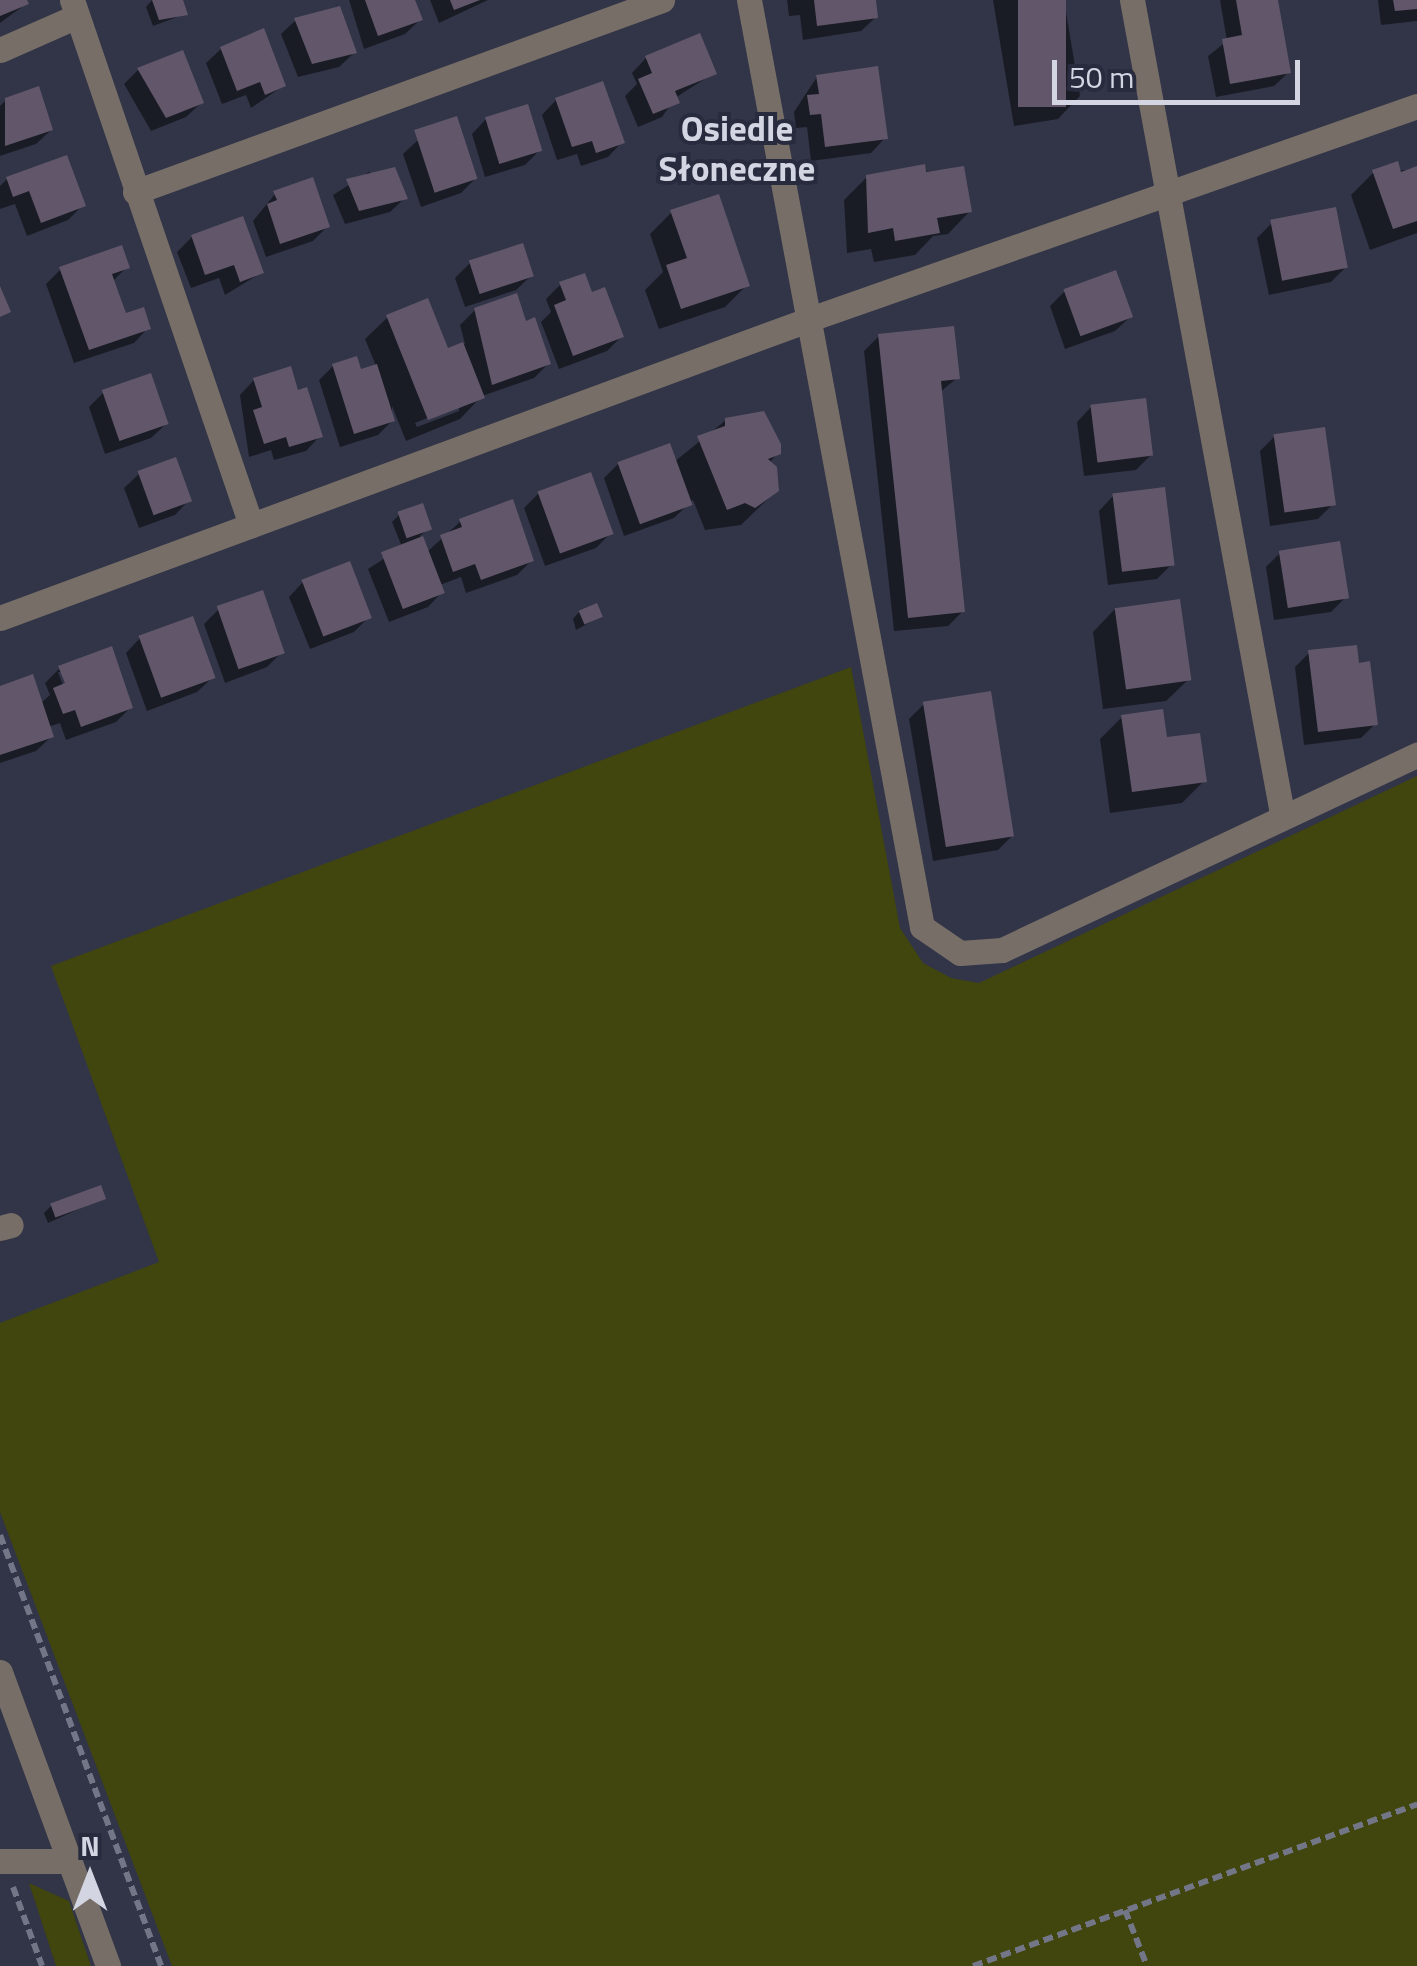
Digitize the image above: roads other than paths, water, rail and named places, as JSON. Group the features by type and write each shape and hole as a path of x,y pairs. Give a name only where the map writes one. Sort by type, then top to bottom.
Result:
{"street":[{"path":"135,192 662,0"},
{"path":"749,0 922,927 960,953 1002,950 1282,813 1417,755"},
{"path":"1132,0 1282,813"},
{"path":"0,50 74,8 251,525"},
{"path":"0,618 810,319 1417,106"},
{"path":"0,1672 108,1966"},
{"path":"5,1869 69,1860"}],"district":[{"name":"Osiedle Słoneczne","path":"737,148"}]}
